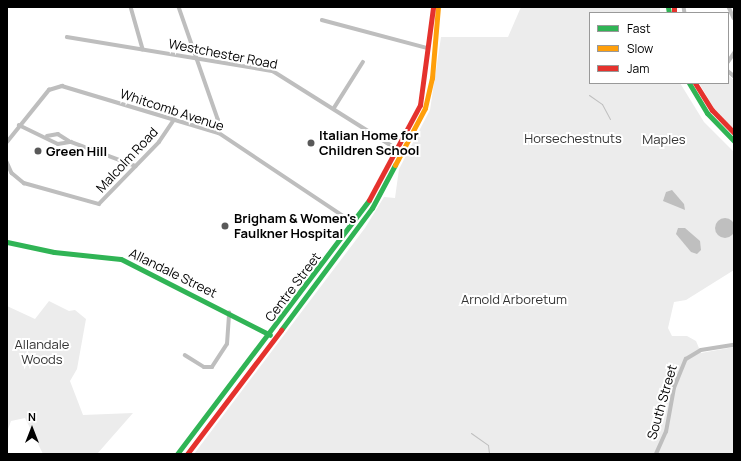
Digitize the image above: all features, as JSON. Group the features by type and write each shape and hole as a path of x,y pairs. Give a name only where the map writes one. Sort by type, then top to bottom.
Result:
{"main road":[{"name":"Centre Street","path":"432,49 433,7"},
{"name":"Centre Street","path":"187,454 276,338 358,225 400,151 422,98 432,49 438,7"},
{"path":"690,84 707,113 734,141"},
{"path":"696,84 712,110 734,133"},
{"name":"Centre Street","path":"177,454 358,225"},
{"name":"Allandale Street","path":"7,242 54,252 121,259 276,338"}],"street":[{"path":"131,7 143,49"},
{"path":"179,7 219,133"},
{"path":"729,7 734,18"},
{"path":"322,20 432,49"},
{"name":"Westchester Road","path":"67,37 273,71 334,108 400,151"},
{"path":"334,108 363,62"},
{"name":"Whitcomb Avenue","path":"19,125 49,90 58,86 219,133 358,225"},
{"name":"Malcolm Road","path":"7,162 24,183 95,204 105,200 136,166 174,120"},
{"path":"7,142 19,125 48,136 58,144 70,142"},
{"path":"48,136 58,134 70,142 136,166"},
{"path":"186,355 204,368 212,366 227,344 229,313"},
{"name":"South Street","path":"656,454 666,432 674,388 686,359 705,348 734,344"}],"green space":[{"name":"Arnold Arboretum","path":"521,7 660,7 660,12 589,12 589,84 681,84 704,122 734,152 734,270 686,300 674,302 668,328 672,336 687,336 696,341 701,353 734,347 734,454 194,454 365,228 384,197 395,198 399,169 430,110 441,37 508,37"},
{"path":"729,76 734,80 734,129 714,108 700,84 729,84"},
{"name":"Allandale Woods","path":"49,301 69,311 75,310 86,319 77,369 70,381 83,415 133,413 97,454 43,454 25,418 11,421 7,432 7,306 35,319"}],"shaded area":[{"path":"672,190 684,204 685,210 663,201 666,192"},
{"path":"721,218 729,218 735,224 735,232 729,238 721,238 715,232 715,224"},
{"path":"678,228 685,228 700,241 701,250 697,254 691,252 676,234"}],"waterway":[{"path":"589,95 602,104 610,119"},
{"path":"471,433 488,445 489,453 494,454"}],"traffic: fast":[{"path":"668,7 669,12"},
{"path":"690,84 707,113 734,141"},
{"path":"281,330 372,208 395,165"},
{"path":"177,454 369,200"},
{"path":"7,242 54,252 121,259 270,335"}],"traffic: slow":[{"path":"395,165 425,108 432,78 438,7"}],"traffic: jam":[{"path":"369,200 420,105 433,7"},
{"path":"674,7 674,12"},
{"path":"696,84 712,110 734,133"},
{"path":"187,454 281,330"}],"place":[{"name":"Italian Home for Children School","path":"311,143"},
{"name":"Green Hill","path":"38,151"},
{"name":"Brigham & Women's Faulkner Hospital","path":"225,226"}],"park label":[{"name":"Horsechestnuts","path":"573,138"},
{"name":"Maples","path":"664,139"}]}
